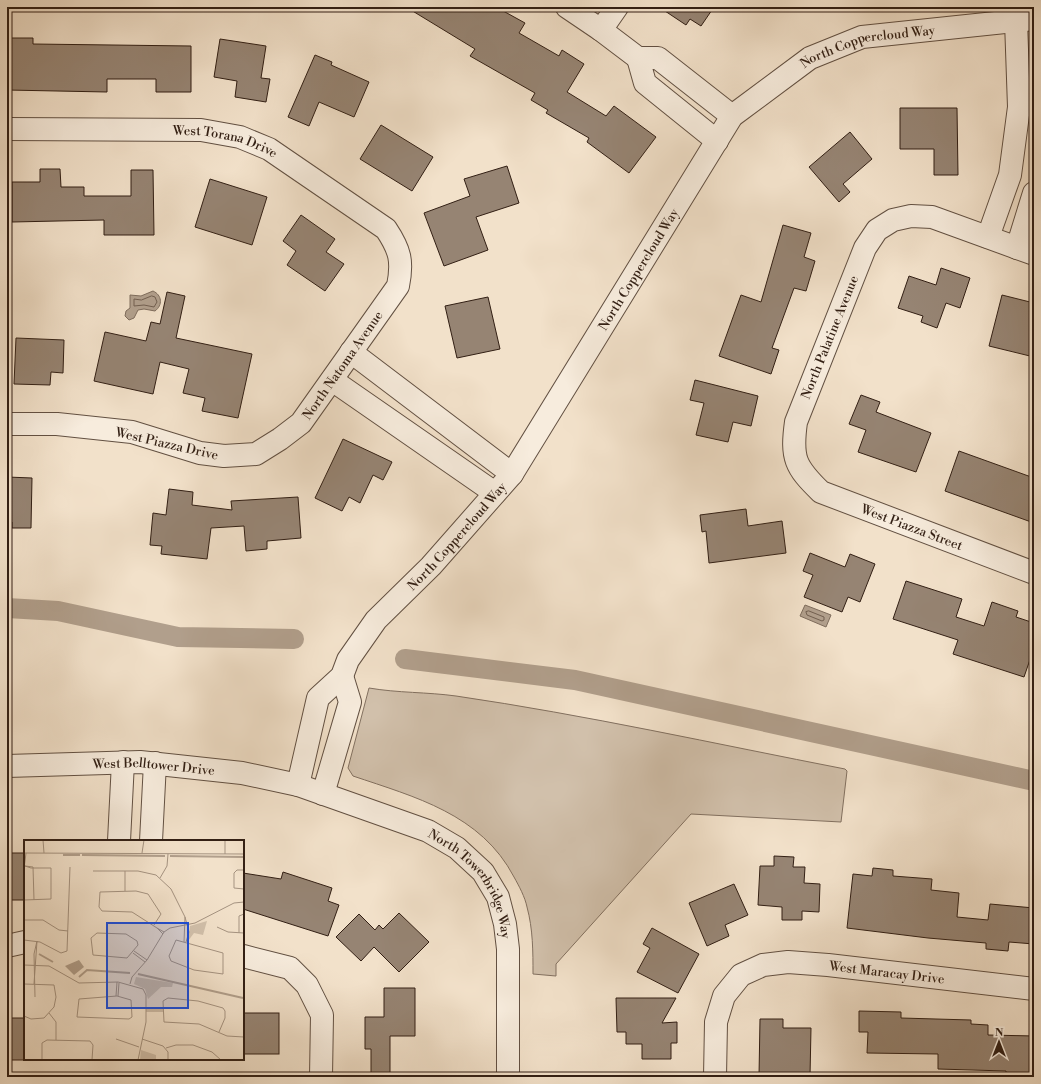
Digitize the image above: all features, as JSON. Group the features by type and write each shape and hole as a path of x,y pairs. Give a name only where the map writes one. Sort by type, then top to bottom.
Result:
{"street":[{"path":"567,7 638,58 658,58 732,116"},
{"path":"601,30 617,7"},
{"path":"1021,16 1019,107 1010,175 988,237 1026,251 1034,193"},
{"name":"North Coppercloud Way","path":"298,785 318,698 342,676 348,660 376,620 431,566 512,474 732,116 810,58 862,37 1021,16"},
{"path":"638,58 645,83 717,141"},
{"name":"West Torana Drive","path":"7,129 201,130 240,137 269,150 386,229 395,242 401,257"},
{"name":"North Palatine Avenue","path":"799,467 793,444 796,422 865,248 877,230 893,220 912,216 932,217 988,237"},
{"name":"North Natoma Avenue","path":"256,454 280,439 301,423 398,286 402,270 401,257"},
{"path":"351,352 512,474"},
{"path":"332,380 496,493"},
{"name":"West Piazza Drive","path":"7,424 57,424 132,432 200,453 224,456 256,454"},
{"name":"West Piazza Street","path":"799,467 820,492 1034,573"},
{"path":"323,794 350,702 342,676"},
{"path":"119,840 123,762"},
{"name":"West Belltower Drive","path":"7,766 123,762 155,764 242,773 298,785"},
{"path":"151,840 155,764"},
{"name":"North Towerbridge Way","path":"298,785 428,831 457,848 483,872 498,897 505,924 508,949 508,1077"},
{"path":"7,946 24,942"},
{"path":"244,956 290,968 307,985 322,1015 321,1077"},
{"name":"West Maracay Drive","path":"715,1077 716,1022 724,996 741,975 763,965 788,962 1034,989"}],"shaded area":[{"path":"369,688 456,696 553,712 845,769 847,771 841,822 691,814 556,964 556,976 533,974 532,932 526,903 516,880 500,855 484,838 465,823 422,801 353,776 348,768"}],"water":[{"path":"153,291 160,298 158,309 155,311 144,309 138,310 134,318 129,320 125,316 126,311 130,308 130,295 141,296"},
{"path":"805,605 831,615 826,627 800,616"}],"building":[{"path":"406,7 496,7 525,23 519,33 559,56 562,50 584,64 567,92 606,116 614,106 656,137 629,173 587,142 589,138 546,113 548,110 531,100 535,93 470,56 475,49"},
{"path":"659,7 714,7 701,26 690,19 686,25"},
{"path":"7,38 33,38 33,44 191,46 191,92 156,92 156,79 107,79 107,92 7,90"},
{"path":"220,39 266,46 261,78 270,79 266,102 235,97 237,81 214,77"},
{"path":"315,55 332,62 331,65 369,82 354,117 319,102 309,126 288,117"},
{"path":"900,108 957,108 958,175 934,175 934,149 900,149"},
{"path":"381,125 433,157 412,191 360,159"},
{"path":"850,132 872,159 843,184 850,192 839,202 809,167"},
{"path":"507,166 519,203 476,217 488,250 444,266 424,213 470,196 464,179"},
{"path":"40,169 60,169 61,187 84,187 84,196 131,196 131,170 153,170 154,235 104,235 104,220 12,222 12,182 40,182"},
{"path":"210,179 267,197 252,245 195,227"},
{"path":"301,215 335,239 326,252 344,264 325,291 287,265 296,251 283,241"},
{"path":"783,225 811,233 804,257 815,261 806,291 794,288 772,348 779,350 771,374 719,356 741,295 761,302"},
{"path":"941,268 970,278 960,308 946,303 937,328 921,322 923,316 898,308 909,276 936,285"},
{"path":"167,292 185,296 176,338 252,354 238,418 202,411 205,398 183,393 189,369 160,362 153,394 94,381 105,332 146,341 151,322 160,324"},
{"path":"1002,295 1034,303 1034,357 989,346"},
{"path":"488,297 500,349 457,358 445,306"},
{"path":"16,338 64,340 63,373 51,372 50,385 14,384"},
{"path":"695,380 758,396 751,426 733,422 728,442 696,435 704,403 690,400"},
{"path":"861,395 880,402 876,412 931,433 916,472 858,452 866,430 849,424"},
{"path":"343,439 392,462 383,480 373,475 360,503 349,497 342,511 315,498"},
{"path":"959,451 1034,478 1034,523 945,491"},
{"path":"7,477 32,478 31,528 12,528 12,522 7,522"},
{"path":"169,489 193,492 192,505 232,510 231,501 298,497 301,538 267,541 267,549 246,551 244,526 211,528 207,559 161,554 162,546 150,545 153,513 166,515"},
{"path":"746,509 748,526 782,521 786,553 709,563 706,531 702,532 700,515"},
{"path":"810,553 845,567 850,554 875,564 860,602 848,597 842,612 804,597 813,575 803,571"},
{"path":"906,581 962,599 956,617 984,626 992,602 1018,611 1016,617 1034,623 1034,648 1024,677 953,654 958,640 893,619"},
{"path":"10,853 24,853 24,900 10,900"},
{"path":"774,856 794,857 793,867 805,867 804,883 820,884 819,912 802,911 802,920 782,920 782,907 758,905 760,866 774,866"},
{"path":"873,868 893,870 893,876 932,879 931,890 959,893 957,917 988,920 990,904 1034,908 1034,944 1009,942 1008,951 986,949 986,943 928,938 847,928 853,874 872,876"},
{"path":"283,872 332,888 328,901 339,905 328,936 244,909 244,873 281,879"},
{"path":"734,884 748,915 725,925 729,936 707,946 689,903"},
{"path":"399,913 429,942 399,972 374,947 361,961 336,937 359,914 375,930 379,925 383,929"},
{"path":"652,928 699,954 678,993 637,972 650,948 643,944"},
{"path":"384,988 415,988 415,1036 390,1036 390,1077 371,1077 371,1049 365,1049 365,1017 384,1017"},
{"path":"616,998 676,998 662,1023 677,1022 677,1043 671,1043 671,1059 642,1059 642,1044 626,1044 626,1032 617,1032"},
{"path":"859,1011 901,1012 901,1018 971,1020 971,1024 988,1025 988,1035 1034,1036 1034,1077 1006,1077 1006,1071 938,1069 938,1054 867,1053 868,1032 859,1032"},
{"path":"244,1013 279,1013 279,1054 244,1054"},
{"path":"7,1018 24,1018 24,1060 10,1060 10,1044 7,1044"},
{"path":"760,1019 783,1019 783,1028 811,1028 810,1076 759,1076"}],"waterway":[{"path":"7,608 58,611 178,637 294,639"},
{"path":"405,659 575,680 1034,781"}]}
